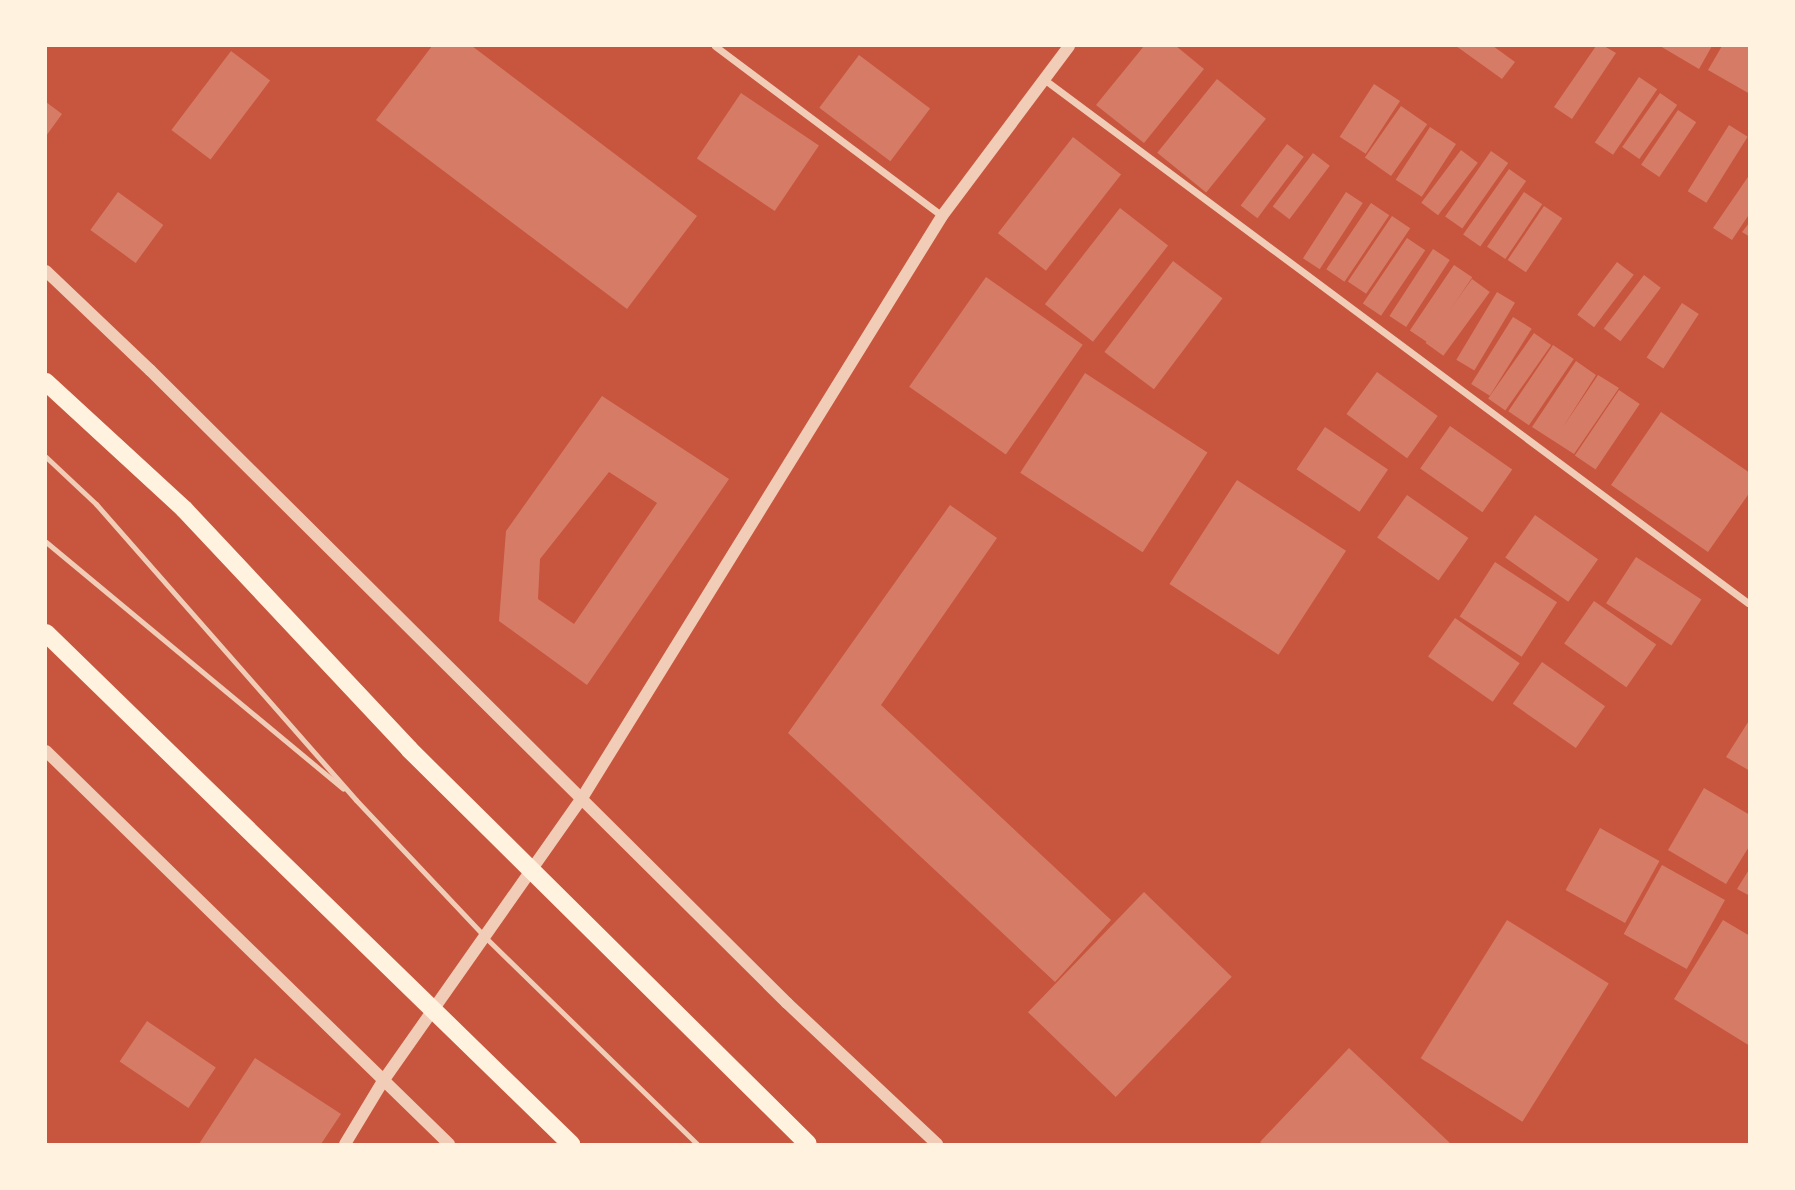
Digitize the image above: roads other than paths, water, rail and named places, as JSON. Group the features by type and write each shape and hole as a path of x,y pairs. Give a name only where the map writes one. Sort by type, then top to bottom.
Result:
{"main road":[{"path":"46,382 184,509 409,749 530,872 808,1144"},
{"path":"46,633 571,1144"}],"street":[{"path":"715,46 942,216"},
{"path":"345,1144 383,1081 582,798 942,216 1069,46"},
{"path":"1045,80 1748,603"},
{"path":"46,271 150,370 788,1003 937,1144"},
{"path":"46,751 449,1144"}],"lane":[{"path":"46,457 96,504 356,800 485,937 696,1144"},
{"path":"46,542 356,800"}]}
